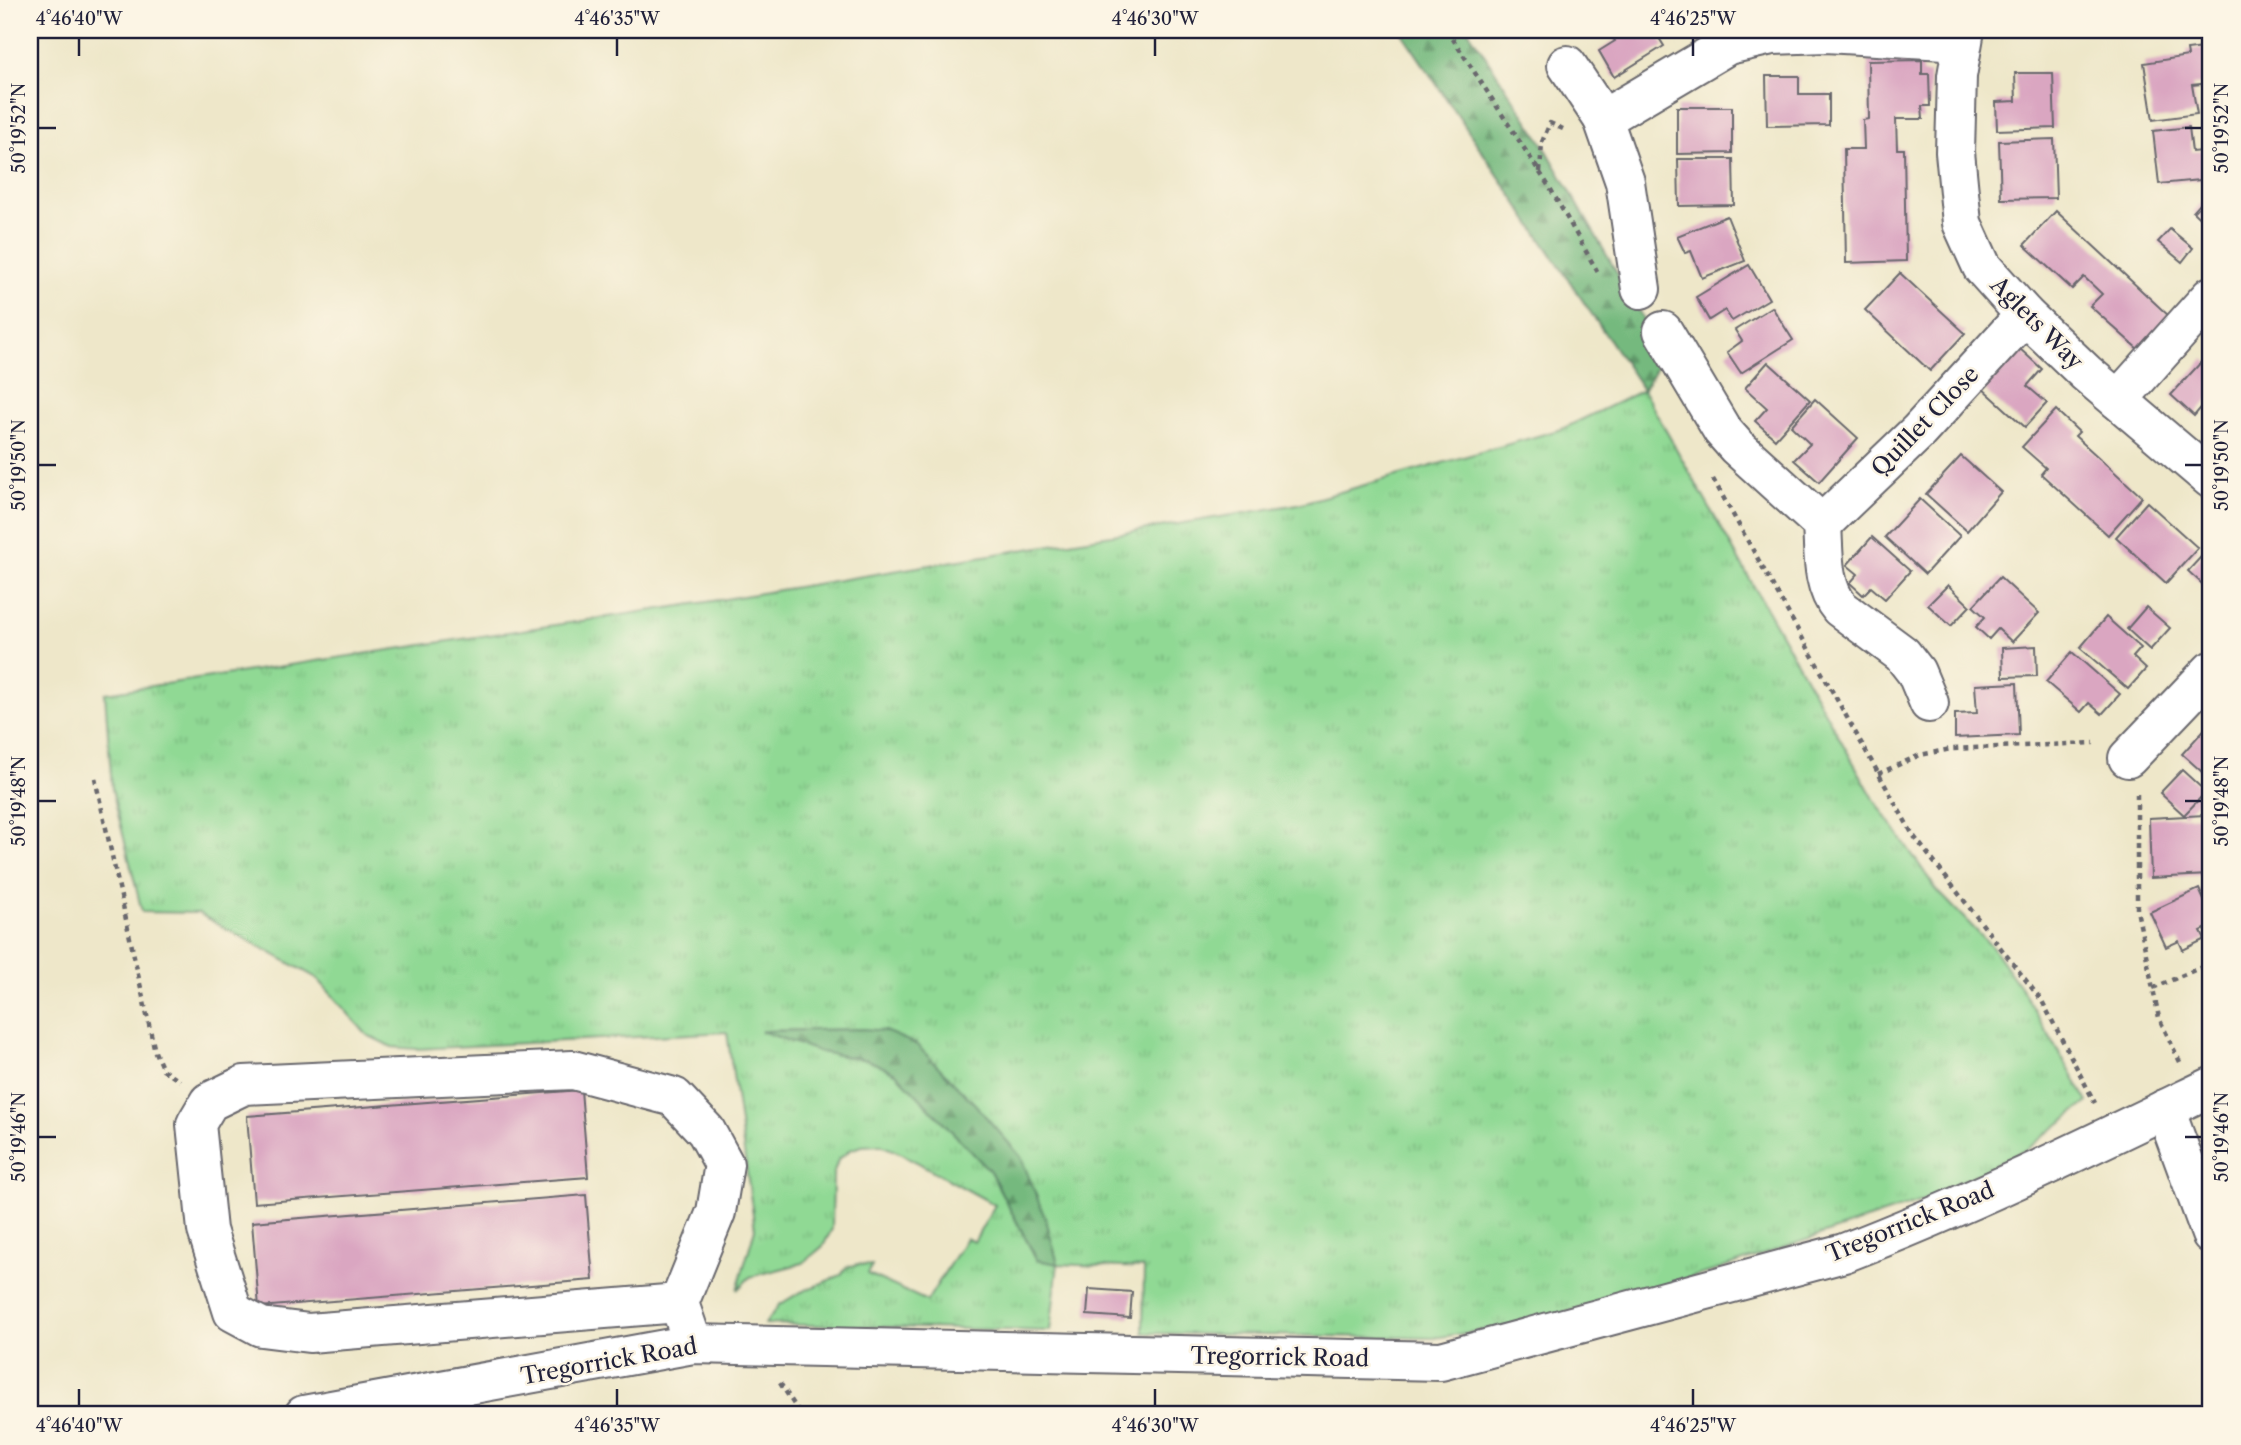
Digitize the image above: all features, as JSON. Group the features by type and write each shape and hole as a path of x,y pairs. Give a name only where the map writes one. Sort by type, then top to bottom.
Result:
{"street":[{"path":"1603,119 1728,45 1772,35 1964,35"},
{"name":"Aglets Way","path":"1964,35 1957,76 1955,152 1962,223 1982,267 2025,315 2118,400 2211,479"},
{"path":"1567,65 1603,119 1625,182 1642,289"},
{"path":"2118,400 2211,296"},
{"name":"Quillet Close","path":"1822,524 1918,432 2025,315"},
{"path":"1663,331 1722,430 1822,524 1826,582 1833,600 1910,662 1928,703"},
{"path":"2129,758 2211,671"},
{"path":"678,1303 309,1334 261,1327 233,1312 207,1230 196,1124 209,1102 244,1085 573,1070 674,1097 706,1131 724,1164 716,1212 678,1303 693,1344"},
{"path":"2191,1097 2211,1234"},
{"name":"Tregorrick Road","path":"304,1415 693,1344 1441,1361 1844,1253 1889,1236 2191,1097"}],"path":[{"path":"1447,30 1540,173 1604,283"},
{"path":"1540,173 1542,142 1550,123 1568,132"},
{"path":"1711,475 1913,835 2042,1000 2111,1135"},
{"path":"1878,774 1920,755 1951,749 2095,743 2121,752 2129,758 2137,791 2137,910 2160,1017 2191,1097"},
{"path":"95,778 155,1052 163,1070 209,1102"},
{"path":"2153,988 2211,963"}],"green space":[{"path":"1400,30 1468,30 1542,142 1664,355 1643,390"},
{"path":"1643,390 1874,799 1936,889 1992,947 2025,994 2088,1102 2027,1149 1925,1200 1714,1271 1524,1324 1434,1338 1143,1333 1144,1268 1058,1264 1050,1331 765,1324 779,1305 841,1275 847,1267 858,1264 872,1266 868,1274 927,1301 966,1238 974,1242 995,1205 904,1155 881,1145 861,1146 850,1150 838,1160 833,1175 832,1229 823,1246 803,1263 750,1277 737,1290 755,1229 727,1032 417,1049 392,1047 367,1035 317,978 198,913 142,912 112,789 105,693 707,602 1298,504 1562,429","holes":["864,1029 1047,1223 1037,1260 990,1171 896,1073 868,1060 820,1052 763,1031"]},
{"path":"761,1031 885,1031 916,1044 974,1103 1021,1157 1047,1223 1058,1264 1037,1260 990,1171 896,1073 868,1060 820,1052"}],"building":[{"path":"1608,30 1654,30 1664,46 1614,77 1599,51 1615,41"},
{"path":"2211,47 2211,83 2192,85 2197,114 2153,120 2144,63 2188,56 2187,50"},
{"path":"1922,60 1922,74 1929,74 1930,106 1922,106 1923,119 1896,119 1897,149 1904,149 1906,261 1846,263 1844,149 1864,149 1863,120 1869,119 1868,61"},
{"path":"2015,73 2053,73 2055,128 1997,130 1996,102 2016,101"},
{"path":"1766,76 1799,76 1799,94 1829,94 1829,125 1767,126"},
{"path":"1677,107 1732,107 1732,153 1677,154"},
{"path":"2189,127 2192,152 2211,150 2211,179 2159,184 2153,131"},
{"path":"2054,139 2056,198 2001,199 1999,141"},
{"path":"1678,159 1733,159 1734,205 1679,206"},
{"path":"2211,192 2211,223 2208,226 2193,212"},
{"path":"2056,211 2170,317 2139,350 2090,306 2102,294 2084,277 2072,289 2024,245"},
{"path":"1727,216 1745,261 1702,278 1691,251 1685,253 1677,236"},
{"path":"2170,229 2193,248 2182,262 2158,242"},
{"path":"1749,265 1769,299 1732,321 1725,310 1709,320 1696,297"},
{"path":"1900,273 1965,333 1930,371 1865,310"},
{"path":"1772,307 1793,340 1741,373 1727,352 1742,341 1735,330"},
{"path":"2019,348 2042,369 2027,386 2047,403 2025,427 1982,388"},
{"path":"2204,359 2211,366 2211,396 2194,416 2171,395"},
{"path":"1768,362 1810,400 1775,439 1755,421 1767,408 1745,388"},
{"path":"1815,399 1858,438 1819,482 1794,460 1810,444 1791,426"},
{"path":"2056,410 2079,432 2075,436 2142,497 2108,535 2041,474 2046,468 2022,447"},
{"path":"1961,456 2001,492 1967,531 1926,494"},
{"path":"1920,499 1960,536 1925,574 1885,537"},
{"path":"2147,502 2198,548 2166,583 2116,537"},
{"path":"1872,537 1910,571 1885,599 1871,587 1863,595 1850,583 1858,574 1847,565"},
{"path":"2211,546 2211,592 2188,571"},
{"path":"2000,577 2039,613 2012,642 1998,629 1989,639 1976,627 1985,617 1973,606"},
{"path":"1948,585 1970,606 1951,626 1928,605"},
{"path":"2146,607 2170,628 2150,650 2127,629"},
{"path":"2106,617 2141,648 2133,657 2146,669 2128,689 2080,648"},
{"path":"2036,646 2037,676 2003,677 2002,648"},
{"path":"2072,652 2120,694 2102,714 2089,703 2081,712 2046,682"},
{"path":"2017,683 2019,735 1955,738 1955,714 1977,713 1975,685"},
{"path":"2211,722 2211,780 2182,754"},
{"path":"2182,770 2206,792 2184,815 2160,793"},
{"path":"2205,815 2208,875 2151,878 2149,818"},
{"path":"2199,889 2211,916 2211,926 2201,931 2205,939 2183,950 2179,941 2166,947 2150,912"},
{"path":"581,1090 588,1177 254,1203 247,1116"},
{"path":"586,1195 593,1280 259,1307 252,1222"},
{"path":"1089,1289 1132,1292 1130,1318 1087,1315"}]}
